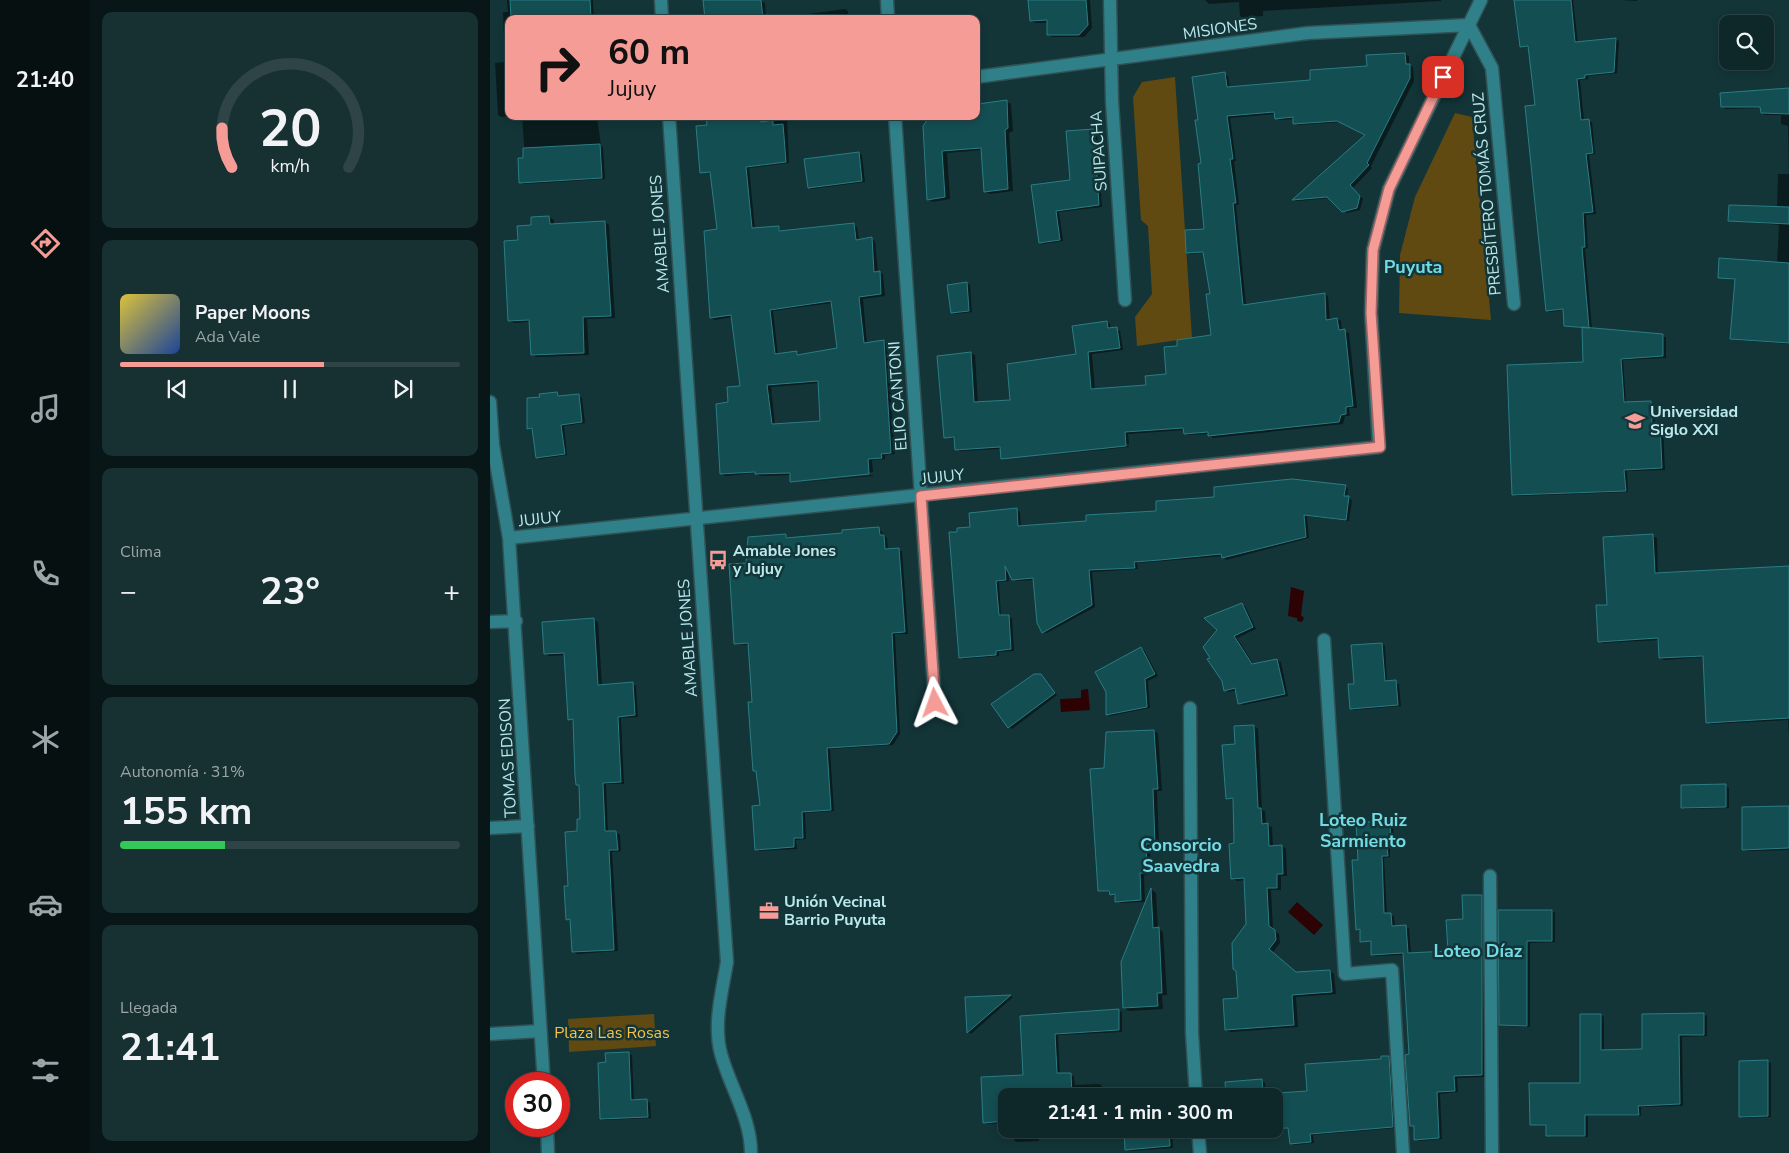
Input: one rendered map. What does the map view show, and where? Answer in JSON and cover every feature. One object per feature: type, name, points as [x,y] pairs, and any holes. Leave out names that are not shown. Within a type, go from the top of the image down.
[{"type":"street","points":[[660,0],[662,15]]},
{"type":"street","points":[[887,0],[888,15]]},
{"type":"street","name":"SUIPACHA","points":[[1110,0],[1112,101],[1125,300]]},
{"type":"street","points":[[1470,25],[1482,0]]},
{"type":"street","name":"MISIONES","points":[[980,76],[1308,33],[1470,25]]},
{"type":"street","name":"PRESBÍTERO TOMÁS CRUZ","points":[[1470,25],[1492,68],[1514,304]]},
{"type":"street","name":"JUJUY","points":[[509,538],[1380,447],[1371,313],[1373,250],[1389,189],[1470,25]]},
{"type":"street","name":"AMABLE JONES","points":[[668,120],[727,962],[718,1020],[718,1039],[724,1063],[743,1112],[751,1153]]},
{"type":"street","name":"ELIO CANTONI","points":[[895,120],[935,703]]},
{"type":"street","name":"TOMAS EDISON","points":[[490,402],[493,445],[509,538],[516,621],[543,1072]]},
{"type":"street","points":[[490,622],[516,621]]},
{"type":"street","points":[[1324,640],[1345,974],[1392,970],[1403,1153]]},
{"type":"street","points":[[1190,708],[1192,1032],[1196,1088]]},
{"type":"street","points":[[490,828],[528,826]]},
{"type":"street","points":[[1490,876],[1492,1153]]},
{"type":"street","points":[[490,1034],[540,1031]]},
{"type":"street","points":[[547,1137],[548,1153]]},
{"type":"street","points":[[1199,1138],[1200,1153]]},
{"type":"green space","points":[[1175,77],[1192,338],[1137,346],[1135,317],[1152,294],[1148,226],[1141,220],[1133,97],[1142,82]]},
{"type":"green space","points":[[1455,113],[1472,117],[1491,320],[1399,313],[1400,255],[1415,197]]},
{"type":"green space","name":"Plaza Las Rosas","points":[[654,1014],[656,1046],[569,1052],[568,1019]]},
{"type":"shaded area","points":[[1291,587],[1304,591],[1301,615],[1304,618],[1302,622],[1297,621],[1297,618],[1288,616]]},
{"type":"shaded area","points":[[1088,689],[1090,710],[1061,712],[1060,699],[1081,698],[1081,690]]},
{"type":"shaded area","points":[[1297,902],[1323,925],[1314,935],[1288,912]]},
{"type":"building","points":[[510,0],[590,0],[591,15],[511,15]]},
{"type":"building","points":[[703,0],[761,0],[763,15],[705,15]]},
{"type":"building","points":[[1028,0],[1086,0],[1088,25],[1079,35],[1047,35],[1047,20],[1030,21]]},
{"type":"building","points":[[1514,0],[1571,0],[1575,42],[1616,38],[1614,72],[1585,75],[1585,78],[1577,79],[1581,120],[1589,119],[1593,153],[1586,154],[1593,212],[1583,213],[1585,247],[1582,247],[1589,328],[1564,326],[1563,309],[1546,311],[1525,106],[1535,105],[1528,46],[1520,47]]},
{"type":"building","points":[[1405,53],[1406,64],[1410,64],[1410,78],[1367,163],[1369,165],[1350,185],[1360,196],[1357,208],[1342,212],[1327,197],[1292,200],[1365,135],[1337,121],[1293,124],[1293,117],[1275,119],[1274,112],[1227,116],[1233,159],[1230,159],[1236,203],[1233,203],[1243,305],[1325,293],[1326,320],[1337,318],[1339,330],[1345,329],[1353,406],[1346,407],[1346,414],[1341,415],[1339,422],[1208,436],[1208,432],[1184,434],[1183,428],[1125,432],[1126,446],[1001,459],[1000,447],[955,450],[954,437],[944,438],[937,356],[971,352],[974,402],[1010,400],[1007,364],[1076,354],[1072,326],[1107,321],[1108,328],[1117,327],[1120,348],[1088,352],[1091,389],[1146,385],[1145,376],[1166,374],[1164,347],[1177,346],[1177,340],[1211,335],[1206,294],[1210,294],[1203,252],[1186,253],[1185,230],[1204,229],[1198,164],[1201,163],[1195,120],[1198,120],[1192,77],[1225,72],[1227,87],[1310,80],[1310,70],[1367,66],[1366,55]]},
{"type":"building","points":[[1789,88],[1789,114],[1761,113],[1760,107],[1721,107],[1720,93]]},
{"type":"building","points":[[1007,100],[1008,128],[1005,130],[1008,189],[984,192],[981,148],[942,151],[945,197],[927,200],[923,126],[927,120],[980,120],[980,104]]},
{"type":"building","points":[[706,120],[761,120],[761,122],[773,120],[773,125],[783,124],[786,162],[746,167],[752,228],[779,226],[779,231],[854,223],[856,240],[872,237],[874,272],[880,271],[881,294],[859,297],[864,343],[884,340],[891,453],[881,454],[882,458],[868,459],[869,474],[790,482],[790,473],[720,474],[716,404],[728,402],[727,387],[740,386],[731,315],[710,318],[704,231],[717,229],[710,172],[700,173],[696,126],[707,125]],"holes":[[[831,301],[837,348],[797,355],[797,351],[775,354],[770,310]],[[818,381],[820,421],[772,424],[767,385]]]},
{"type":"building","points":[[1094,129],[1099,205],[1056,211],[1060,240],[1039,243],[1031,185],[1070,180],[1066,131]]},
{"type":"building","points":[[600,144],[602,178],[519,183],[518,158],[523,158],[523,148]]},
{"type":"building","points":[[859,152],[862,181],[808,188],[804,159]]},
{"type":"building","points":[[1729,205],[1789,207],[1789,224],[1728,221]]},
{"type":"building","points":[[549,216],[550,224],[605,221],[611,316],[583,317],[584,353],[531,355],[529,320],[508,321],[504,241],[518,240],[517,226],[531,225],[531,217]]},
{"type":"building","points":[[1719,258],[1789,263],[1789,343],[1730,339],[1735,279],[1718,278]]},
{"type":"building","points":[[967,282],[969,311],[951,313],[947,285]]},
{"type":"building","points":[[1582,327],[1663,334],[1663,356],[1621,359],[1624,402],[1651,401],[1652,423],[1660,423],[1662,468],[1624,470],[1626,491],[1512,495],[1507,365],[1583,362]]},
{"type":"building","points":[[557,392],[558,396],[579,394],[582,422],[561,425],[565,454],[536,458],[532,428],[527,429],[527,398],[540,397],[539,394]]},
{"type":"building","points":[[1292,479],[1346,485],[1344,496],[1349,496],[1346,520],[1304,515],[1306,537],[1222,558],[1221,554],[1134,562],[1135,568],[1089,570],[1092,605],[1042,633],[1037,623],[1033,578],[1012,580],[1005,566],[1006,580],[996,581],[999,615],[1009,615],[1011,649],[996,651],[996,655],[959,658],[949,532],[957,532],[957,528],[970,527],[969,513],[1017,508],[1018,526],[1086,521],[1086,515],[1156,511],[1156,501],[1214,497],[1214,487]]},
{"type":"building","points":[[879,527],[880,535],[884,535],[885,549],[899,548],[905,632],[892,633],[897,732],[889,744],[827,748],[831,810],[802,812],[803,838],[794,838],[794,847],[755,850],[752,806],[760,805],[756,771],[753,771],[748,702],[752,702],[748,643],[734,644],[729,564],[746,563],[748,537],[786,534],[786,538],[842,533],[842,530]]},
{"type":"building","points":[[1653,534],[1655,573],[1789,566],[1789,718],[1706,723],[1703,656],[1659,658],[1658,638],[1598,642],[1596,605],[1607,605],[1603,537]]},
{"type":"building","points":[[1242,603],[1253,627],[1234,636],[1252,664],[1277,659],[1285,694],[1238,704],[1235,688],[1224,691],[1222,681],[1207,659],[1210,658],[1203,647],[1217,630],[1204,618]]},
{"type":"building","points":[[594,618],[598,685],[633,682],[635,715],[618,717],[621,782],[603,783],[605,831],[616,831],[618,850],[609,850],[614,950],[572,952],[570,919],[566,920],[564,886],[568,886],[565,832],[577,831],[577,819],[580,819],[579,785],[576,785],[575,776],[573,719],[568,720],[564,653],[544,654],[542,622]]},
{"type":"building","points":[[1382,643],[1385,681],[1396,680],[1398,705],[1350,709],[1348,684],[1354,684],[1351,645]]},
{"type":"building","points":[[1141,647],[1155,674],[1145,679],[1147,707],[1106,715],[1106,692],[1095,672]]},
{"type":"building","points":[[1034,674],[1041,674],[1055,693],[1008,728],[991,704]]},
{"type":"building","points":[[1254,725],[1258,808],[1261,808],[1262,824],[1268,823],[1269,846],[1282,845],[1283,874],[1277,874],[1277,888],[1267,888],[1269,926],[1275,930],[1276,940],[1269,949],[1296,972],[1330,970],[1332,992],[1292,995],[1294,1025],[1225,1030],[1223,999],[1238,998],[1236,971],[1233,969],[1232,943],[1246,924],[1244,878],[1231,879],[1229,844],[1234,843],[1233,798],[1226,799],[1222,745],[1235,744],[1234,726]]},
{"type":"building","points":[[1154,730],[1158,789],[1153,789],[1155,844],[1146,844],[1147,873],[1140,873],[1141,900],[1115,902],[1115,894],[1110,895],[1109,891],[1098,891],[1090,769],[1104,768],[1106,732]]},
{"type":"building","points":[[1726,784],[1726,807],[1681,808],[1681,785]]},
{"type":"building","points":[[1789,806],[1789,848],[1742,850],[1742,807]]},
{"type":"building","points":[[1390,820],[1391,845],[1387,846],[1388,856],[1382,856],[1384,913],[1391,913],[1392,926],[1406,925],[1408,953],[1448,951],[1446,920],[1463,919],[1462,895],[1482,895],[1482,1075],[1454,1076],[1455,1091],[1437,1092],[1439,1138],[1414,1140],[1414,1126],[1410,1126],[1405,1055],[1409,1054],[1403,953],[1371,955],[1371,941],[1360,942],[1360,929],[1356,930],[1352,860],[1358,860],[1356,823]]},
{"type":"building","points":[[1151,888],[1153,928],[1159,927],[1162,993],[1157,993],[1158,1006],[1123,1008],[1121,962]]},
{"type":"building","points":[[1498,910],[1552,910],[1552,941],[1527,941],[1527,1026],[1499,1025]]},
{"type":"building","points":[[1011,995],[967,1033],[965,997]]},
{"type":"building","points":[[1119,1009],[1119,1030],[1055,1034],[1057,1073],[1071,1073],[1072,1088],[998,1088],[998,1122],[983,1123],[981,1077],[1023,1075],[1020,1016]]},
{"type":"building","points":[[1704,1013],[1704,1035],[1679,1035],[1680,1104],[1638,1106],[1639,1115],[1585,1115],[1585,1136],[1546,1136],[1546,1125],[1530,1125],[1529,1083],[1580,1083],[1580,1014],[1601,1014],[1601,1050],[1642,1049],[1642,1014]]},
{"type":"building","points":[[629,1052],[631,1100],[647,1099],[648,1117],[600,1119],[598,1063],[606,1062],[605,1053]]},
{"type":"building","points":[[1381,1056],[1389,1056],[1393,1127],[1310,1134],[1311,1142],[1290,1144],[1288,1128],[1283,1128],[1283,1093],[1307,1091],[1305,1064],[1381,1059]]},
{"type":"building","points":[[1768,1060],[1768,1116],[1739,1117],[1739,1061]]},
{"type":"building","points":[[1262,1079],[1263,1088],[1225,1088],[1225,1082]]},
{"type":"building","points":[[1124,1138],[1170,1138],[1170,1146],[1125,1150]]},
{"type":"place","name":"Universidad Siglo XXI","points":[[1635,421]]},
{"type":"place","name":"Amable Jones y Jujuy","points":[[718,560]]},
{"type":"place","name":"Unión Vecinal Barrio Puyuta","points":[[769,911]]},
{"type":"district","name":"Puyuta","points":[[1413,267]]},
{"type":"district","name":"Loteo Ruiz Sarmiento","points":[[1363,830]]},
{"type":"district","name":"Consorcio Saavedra","points":[[1181,855]]},
{"type":"district","name":"Loteo Díaz","points":[[1478,951]]},
{"type":"route","points":[[935,703],[921,496],[1380,447],[1371,313],[1373,250],[1389,189],[1443,77]]}]
